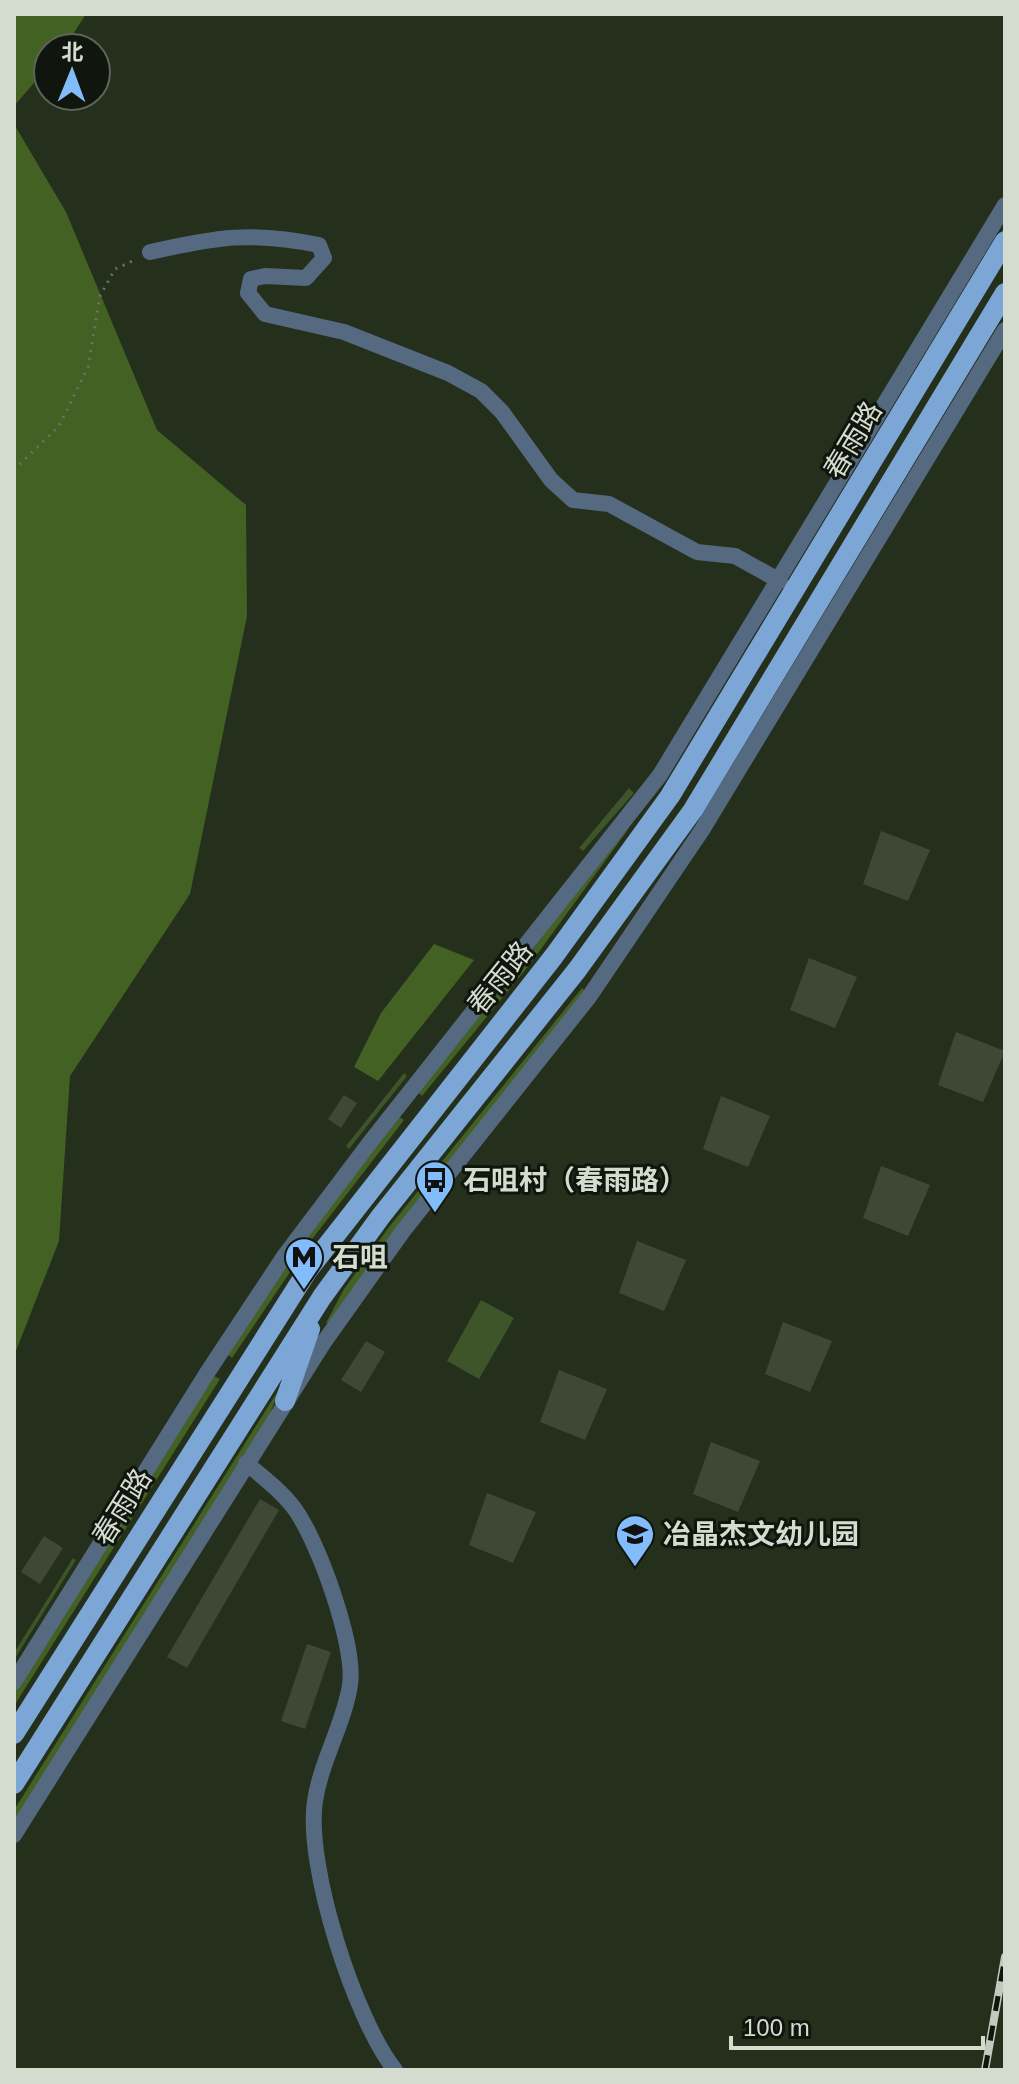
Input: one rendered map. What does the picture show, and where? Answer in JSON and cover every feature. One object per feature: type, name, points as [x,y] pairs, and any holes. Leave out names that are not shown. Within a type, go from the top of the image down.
[{"type":"main road","name":"春雨路","points":[[14,1734],[200,1435],[308,1270],[421,1121],[554,956],[670,796],[1005,241]]},
{"type":"main road","name":"春雨路","points":[[14,1784],[322,1297],[398,1193],[585,960],[693,810],[1005,293]]},
{"type":"main road","points":[[285,1401],[322,1297]]},
{"type":"street","points":[[14,1682],[285,1255],[371,1141],[660,775],[1005,205]]},
{"type":"street","points":[[150,252],[221,236],[278,237],[319,245],[324,258],[306,278],[265,276],[251,279],[248,293],[265,314],[344,332],[448,373],[481,391],[502,412],[551,480],[573,500],[609,504],[697,552],[735,556],[780,581]]},
{"type":"street","points":[[14,1835],[285,1401],[403,1231],[608,971],[750,756],[1005,330]]},
{"type":"street","points":[[246,1463],[293,1507],[309,1529],[348,1642],[350,1686],[317,1791],[315,1824],[322,1876],[349,1981],[384,2056],[395,2070]]},
{"type":"path","points":[[14,470],[59,426],[88,367],[100,296],[115,269],[150,252]]},
{"type":"green space","points":[[14,14],[86,14],[74,32],[32,32],[32,85],[14,106]]},
{"type":"green space","points":[[14,124],[66,212],[157,430],[246,505],[247,616],[190,894],[70,1076],[59,1241],[14,1356]]},
{"type":"green space","points":[[629,788],[634,793],[583,851],[579,848]]},
{"type":"green space","points":[[630,827],[530,964],[422,1096],[417,1091],[525,960],[607,851]]},
{"type":"green space","points":[[434,944],[474,960],[378,1081],[354,1067],[381,1013]]},
{"type":"green space","points":[[582,988],[585,991],[330,1324],[326,1323],[344,1289],[389,1227]]},
{"type":"green space","points":[[404,1073],[407,1076],[349,1149],[346,1146]]},
{"type":"green space","points":[[398,1116],[404,1120],[313,1238],[232,1358],[227,1354],[308,1235]]},
{"type":"green space","points":[[481,1300],[514,1318],[479,1379],[447,1361]]},
{"type":"green space","points":[[212,1375],[220,1379],[14,1706],[14,1690]]},
{"type":"green space","points":[[281,1386],[269,1416],[14,1826],[14,1810]]},
{"type":"green space","points":[[73,1558],[76,1560],[14,1660],[14,1653]]},
{"type":"building","points":[[881,831],[930,850],[908,901],[863,884]]},
{"type":"building","points":[[809,958],[857,977],[835,1028],[790,1010]]},
{"type":"building","points":[[956,1032],[1005,1051],[983,1102],[938,1085]]},
{"type":"building","points":[[344,1095],[357,1103],[341,1128],[328,1119]]},
{"type":"building","points":[[721,1096],[770,1116],[748,1167],[703,1149]]},
{"type":"building","points":[[881,1166],[930,1185],[908,1236],[863,1218]]},
{"type":"building","points":[[637,1241],[686,1260],[664,1311],[619,1293]]},
{"type":"building","points":[[783,1322],[832,1341],[810,1392],[765,1374]]},
{"type":"building","points":[[366,1341],[385,1352],[361,1392],[341,1380]]},
{"type":"building","points":[[559,1370],[607,1389],[585,1440],[540,1422]]},
{"type":"building","points":[[711,1442],[760,1461],[738,1512],[693,1494]]},
{"type":"building","points":[[487,1493],[536,1512],[513,1563],[469,1545]]},
{"type":"building","points":[[260,1499],[279,1510],[187,1668],[167,1657]]},
{"type":"building","points":[[44,1536],[63,1548],[40,1584],[21,1572]]},
{"type":"building","points":[[307,1644],[331,1652],[305,1729],[281,1721]]},
{"type":"railway","points":[[985,2070],[1005,1957]]},
{"type":"place","name":"石咀村（春雨路）","points":[[435,1214]]},
{"type":"place","name":"石咀","points":[[304,1291]]},
{"type":"place","name":"冶晶杰文幼儿园","points":[[635,1568]]}]
